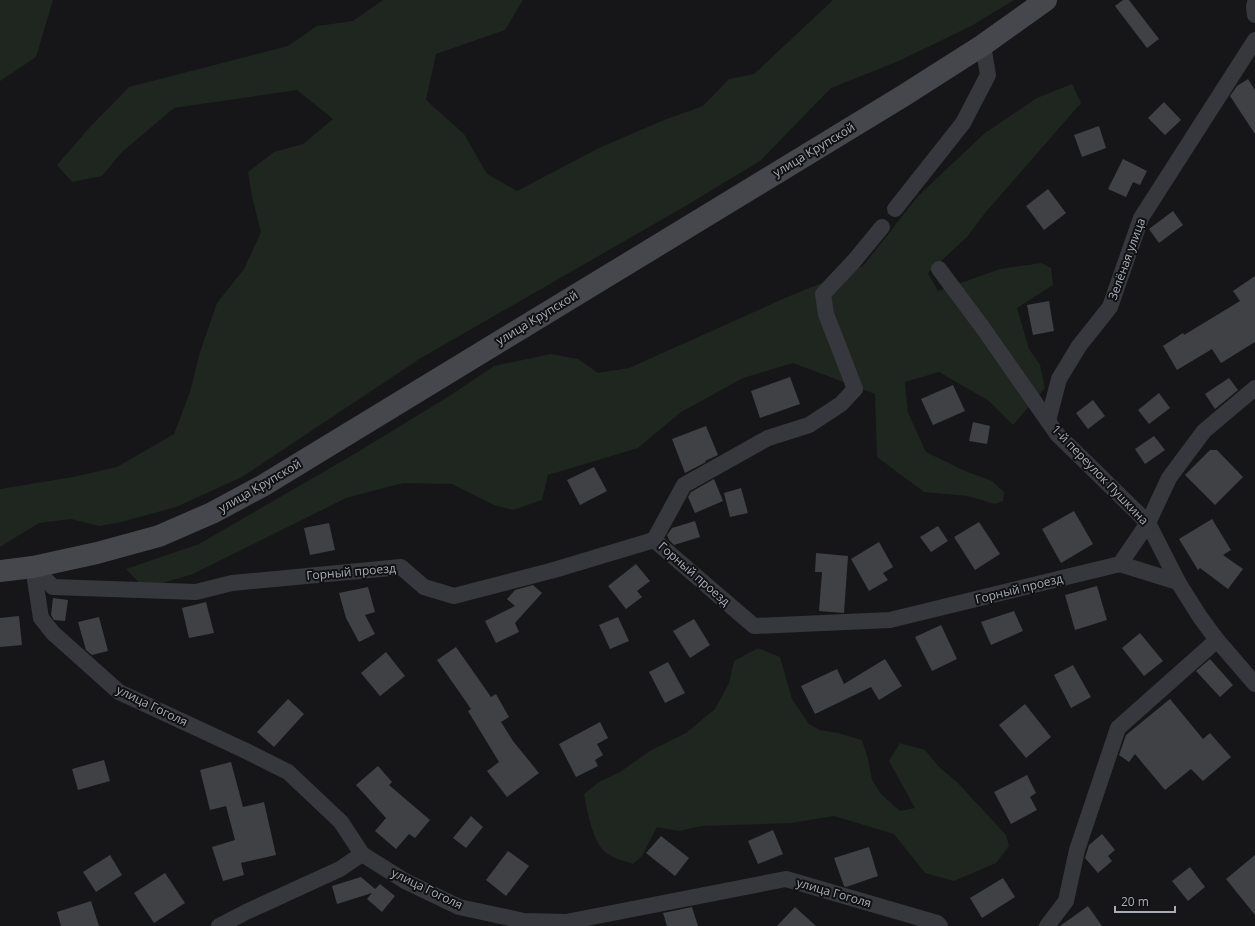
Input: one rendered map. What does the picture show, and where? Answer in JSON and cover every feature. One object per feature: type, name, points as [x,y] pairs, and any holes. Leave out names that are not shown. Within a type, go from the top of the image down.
[{"type":"street","name":"улица Крупской","points":[[0,571],[33,567],[97,553],[159,536],[212,513],[264,485],[903,96],[983,45],[1046,0]]},
{"type":"street","points":[[1255,3],[1255,15]]},
{"type":"street","name":"Зелёная улица","points":[[1048,421],[1059,379],[1079,346],[1110,307],[1141,218],[1255,40]]},
{"type":"street","points":[[895,209],[964,123],[988,75],[983,45]]},
{"type":"street","points":[[654,540],[684,485],[768,438],[809,425],[841,404],[855,389],[826,314],[824,294],[882,227]]},
{"type":"street","name":"1-й переулок Пушкина","points":[[939,269],[983,328],[1057,434],[1148,523],[1178,582],[1200,617],[1217,640],[1255,684]]},
{"type":"street","points":[[1178,582],[1120,564],[1148,523],[1169,478],[1204,431],[1255,388]]},
{"type":"street","name":"Горный проезд","points":[[33,567],[53,587],[196,592],[232,583],[401,567],[424,587],[454,596],[554,570],[654,540],[754,626],[890,620],[1120,564]]},
{"type":"street","name":"улица Гоголя","points":[[33,567],[41,618],[53,633],[119,692],[288,772],[341,822],[362,854],[405,880],[459,907],[524,921],[566,922],[786,879],[937,923],[940,926]]},
{"type":"street","points":[[1046,926],[1066,901],[1077,850],[1118,728],[1217,640]]},
{"type":"street","points":[[219,926],[340,869],[362,854]]},
{"type":"shaded area","points":[[0,0],[53,0],[36,57],[0,81]]},
{"type":"shaded area","points":[[383,0],[523,0],[505,30],[436,54],[426,100],[464,134],[487,174],[517,191],[599,148],[664,120],[703,106],[729,79],[754,74],[833,0],[1014,0],[973,25],[901,60],[831,88],[760,161],[682,208],[421,358],[242,477],[176,507],[121,522],[99,526],[71,519],[39,523],[0,547],[0,489],[73,477],[117,467],[174,434],[190,392],[200,352],[217,303],[244,269],[261,232],[252,197],[248,172],[274,152],[303,144],[333,119],[297,90],[174,108],[122,152],[102,176],[72,182],[57,165],[90,127],[129,87],[288,46],[317,26],[353,21]]},
{"type":"shaded area","points":[[1072,84],[1081,103],[985,213],[967,237],[928,273],[938,291],[1000,269],[1041,263],[1051,268],[1053,285],[1017,308],[1029,349],[1040,365],[1045,388],[1013,425],[989,401],[939,372],[905,382],[908,413],[926,452],[965,471],[992,481],[1004,492],[1003,501],[995,504],[968,496],[924,492],[877,457],[875,394],[793,363],[743,378],[681,412],[638,448],[548,475],[542,500],[513,510],[494,505],[452,484],[403,483],[346,498],[193,574],[163,583],[140,584],[126,569],[199,544],[356,453],[451,395],[494,366],[551,354],[578,359],[598,373],[629,368],[785,298],[863,266],[918,196],[985,133],[1037,98]]},
{"type":"shaded area","points":[[758,648],[780,657],[792,699],[809,724],[820,730],[838,733],[862,740],[868,759],[872,780],[881,794],[900,811],[915,808],[889,761],[900,743],[925,750],[939,767],[957,782],[1006,835],[1009,846],[996,863],[954,881],[925,873],[894,834],[834,816],[791,823],[702,826],[679,831],[657,827],[642,856],[633,864],[615,858],[605,852],[600,847],[593,833],[584,794],[599,782],[620,772],[650,751],[686,733],[715,709],[729,683],[734,661]]},
{"type":"building","points":[[1123,0],[1129,0],[1159,39],[1147,48],[1115,6]]},
{"type":"building","points":[[1248,79],[1255,90],[1255,134],[1230,96],[1237,86]]},
{"type":"building","points":[[1164,102],[1181,120],[1165,135],[1148,118]]},
{"type":"building","points":[[1099,126],[1106,148],[1082,157],[1074,135]]},
{"type":"building","points":[[1123,159],[1147,171],[1140,185],[1133,182],[1126,197],[1108,189]]},
{"type":"building","points":[[1048,189],[1066,213],[1044,230],[1026,206]]},
{"type":"building","points":[[1173,211],[1183,225],[1159,243],[1149,229]]},
{"type":"building","points":[[1255,276],[1255,342],[1221,363],[1212,349],[1177,370],[1163,346],[1240,301],[1233,291]]},
{"type":"building","points":[[1049,301],[1054,331],[1033,335],[1027,305]]},
{"type":"building","points":[[790,377],[800,404],[760,418],[751,391]]},
{"type":"building","points":[[1229,378],[1238,390],[1215,409],[1205,394]]},
{"type":"building","points":[[953,385],[965,411],[933,425],[921,399]]},
{"type":"building","points":[[1159,393],[1170,408],[1149,424],[1138,410]]},
{"type":"building","points":[[1093,400],[1105,416],[1088,429],[1076,413]]},
{"type":"building","points":[[973,422],[990,426],[987,444],[969,441]]},
{"type":"building","points":[[706,426],[718,455],[685,473],[672,439]]},
{"type":"building","points":[[1154,436],[1165,450],[1145,464],[1135,449]]},
{"type":"building","points":[[1210,450],[1217,450],[1243,477],[1215,505],[1185,475]]},
{"type":"building","points":[[594,467],[607,491],[580,505],[567,480]]},
{"type":"building","points":[[714,479],[723,501],[695,513],[688,497],[691,492]]},
{"type":"building","points":[[741,488],[748,513],[730,517],[724,493]]},
{"type":"building","points":[[1074,511],[1093,544],[1061,563],[1042,529]]},
{"type":"building","points":[[1212,519],[1231,550],[1223,555],[1243,569],[1228,589],[1200,568],[1198,570],[1179,539]]},
{"type":"building","points":[[695,521],[700,537],[674,545],[669,540],[667,535],[672,528]]},
{"type":"building","points":[[979,522],[1000,554],[975,570],[954,537]]},
{"type":"building","points":[[329,523],[335,550],[310,555],[304,528]]},
{"type":"building","points":[[938,526],[948,541],[931,552],[920,537]]},
{"type":"building","points":[[879,542],[893,567],[883,573],[888,580],[869,591],[851,559]]},
{"type":"building","points":[[816,553],[848,556],[844,613],[819,611],[822,572],[815,572]]},
{"type":"building","points":[[636,564],[650,581],[637,591],[642,597],[626,609],[608,586]]},
{"type":"building","points":[[533,585],[542,593],[515,623],[519,632],[496,643],[485,621],[515,606],[507,599],[515,590]]},
{"type":"building","points":[[1097,586],[1107,620],[1075,630],[1065,595]]},
{"type":"building","points":[[368,587],[375,612],[365,615],[375,634],[359,642],[346,618],[339,593]]},
{"type":"building","points":[[53,598],[68,600],[65,621],[54,620],[51,615]]},
{"type":"building","points":[[206,602],[214,633],[189,638],[182,608]]},
{"type":"building","points":[[1014,611],[1023,631],[991,645],[981,622]]},
{"type":"building","points":[[19,616],[22,645],[0,647],[0,618]]},
{"type":"building","points":[[99,617],[108,651],[92,655],[86,650],[78,622]]},
{"type":"building","points":[[618,617],[629,641],[610,649],[599,625]]},
{"type":"building","points":[[694,619],[710,645],[690,658],[673,631]]},
{"type":"building","points":[[941,625],[957,659],[932,671],[915,637]]},
{"type":"building","points":[[1140,633],[1163,661],[1144,676],[1122,648]]},
{"type":"building","points":[[456,647],[491,697],[496,694],[509,717],[501,722],[513,741],[539,773],[507,797],[487,771],[499,762],[468,711],[471,709],[437,660]]},
{"type":"building","points":[[386,652],[405,676],[380,696],[361,673]]},
{"type":"building","points":[[885,659],[902,686],[879,700],[871,687],[815,714],[801,686],[837,669],[844,684]]},
{"type":"building","points":[[1210,659],[1233,685],[1220,697],[1196,671]]},
{"type":"building","points":[[668,662],[685,693],[665,703],[649,672]]},
{"type":"building","points":[[1073,665],[1091,697],[1071,708],[1054,675]]},
{"type":"building","points":[[288,699],[304,714],[274,747],[257,732]]},
{"type":"building","points":[[1170,699],[1203,739],[1210,733],[1231,757],[1203,781],[1191,769],[1165,790],[1135,754],[1129,762],[1119,755],[1126,735]]},
{"type":"building","points":[[1025,704],[1051,737],[1026,758],[999,725]]},
{"type":"building","points":[[600,722],[608,738],[597,744],[603,755],[595,760],[598,766],[576,777],[559,744]]},
{"type":"building","points":[[104,760],[110,781],[78,790],[72,769]]},
{"type":"building","points":[[231,762],[243,807],[264,802],[276,855],[241,863],[244,875],[223,881],[212,847],[235,840],[226,806],[210,810],[200,770]]},
{"type":"building","points":[[378,766],[392,782],[389,785],[430,820],[415,838],[409,834],[396,849],[375,831],[386,818],[356,785]]},
{"type":"building","points":[[1027,775],[1036,793],[1030,797],[1037,810],[1011,824],[994,792]]},
{"type":"building","points":[[471,816],[483,827],[466,848],[453,838]]},
{"type":"building","points":[[773,830],[783,854],[758,864],[748,841]]},
{"type":"building","points":[[1102,834],[1115,850],[1108,856],[1112,861],[1098,873],[1085,858],[1089,845]]},
{"type":"building","points":[[661,836],[689,858],[675,876],[646,853]]},
{"type":"building","points":[[869,847],[878,876],[846,887],[844,886],[834,858]]},
{"type":"building","points":[[508,851],[529,866],[506,896],[486,880]]},
{"type":"building","points":[[110,855],[122,875],[96,892],[83,872]]},
{"type":"building","points":[[1255,855],[1255,915],[1226,879]]},
{"type":"building","points":[[1190,867],[1205,887],[1188,901],[1172,881]]},
{"type":"building","points":[[165,873],[185,903],[154,923],[134,893]]},
{"type":"building","points":[[361,877],[375,889],[380,884],[395,896],[382,912],[367,899],[372,893],[337,904],[332,886]]},
{"type":"building","points":[[1003,878],[1015,897],[982,918],[970,898]]},
{"type":"building","points":[[91,901],[99,926],[61,926],[57,912]]},
{"type":"building","points":[[1088,906],[1102,926],[1060,926]]},
{"type":"building","points":[[692,907],[698,926],[667,926],[663,913]]},
{"type":"building","points":[[795,907],[816,926],[777,926]]}]
